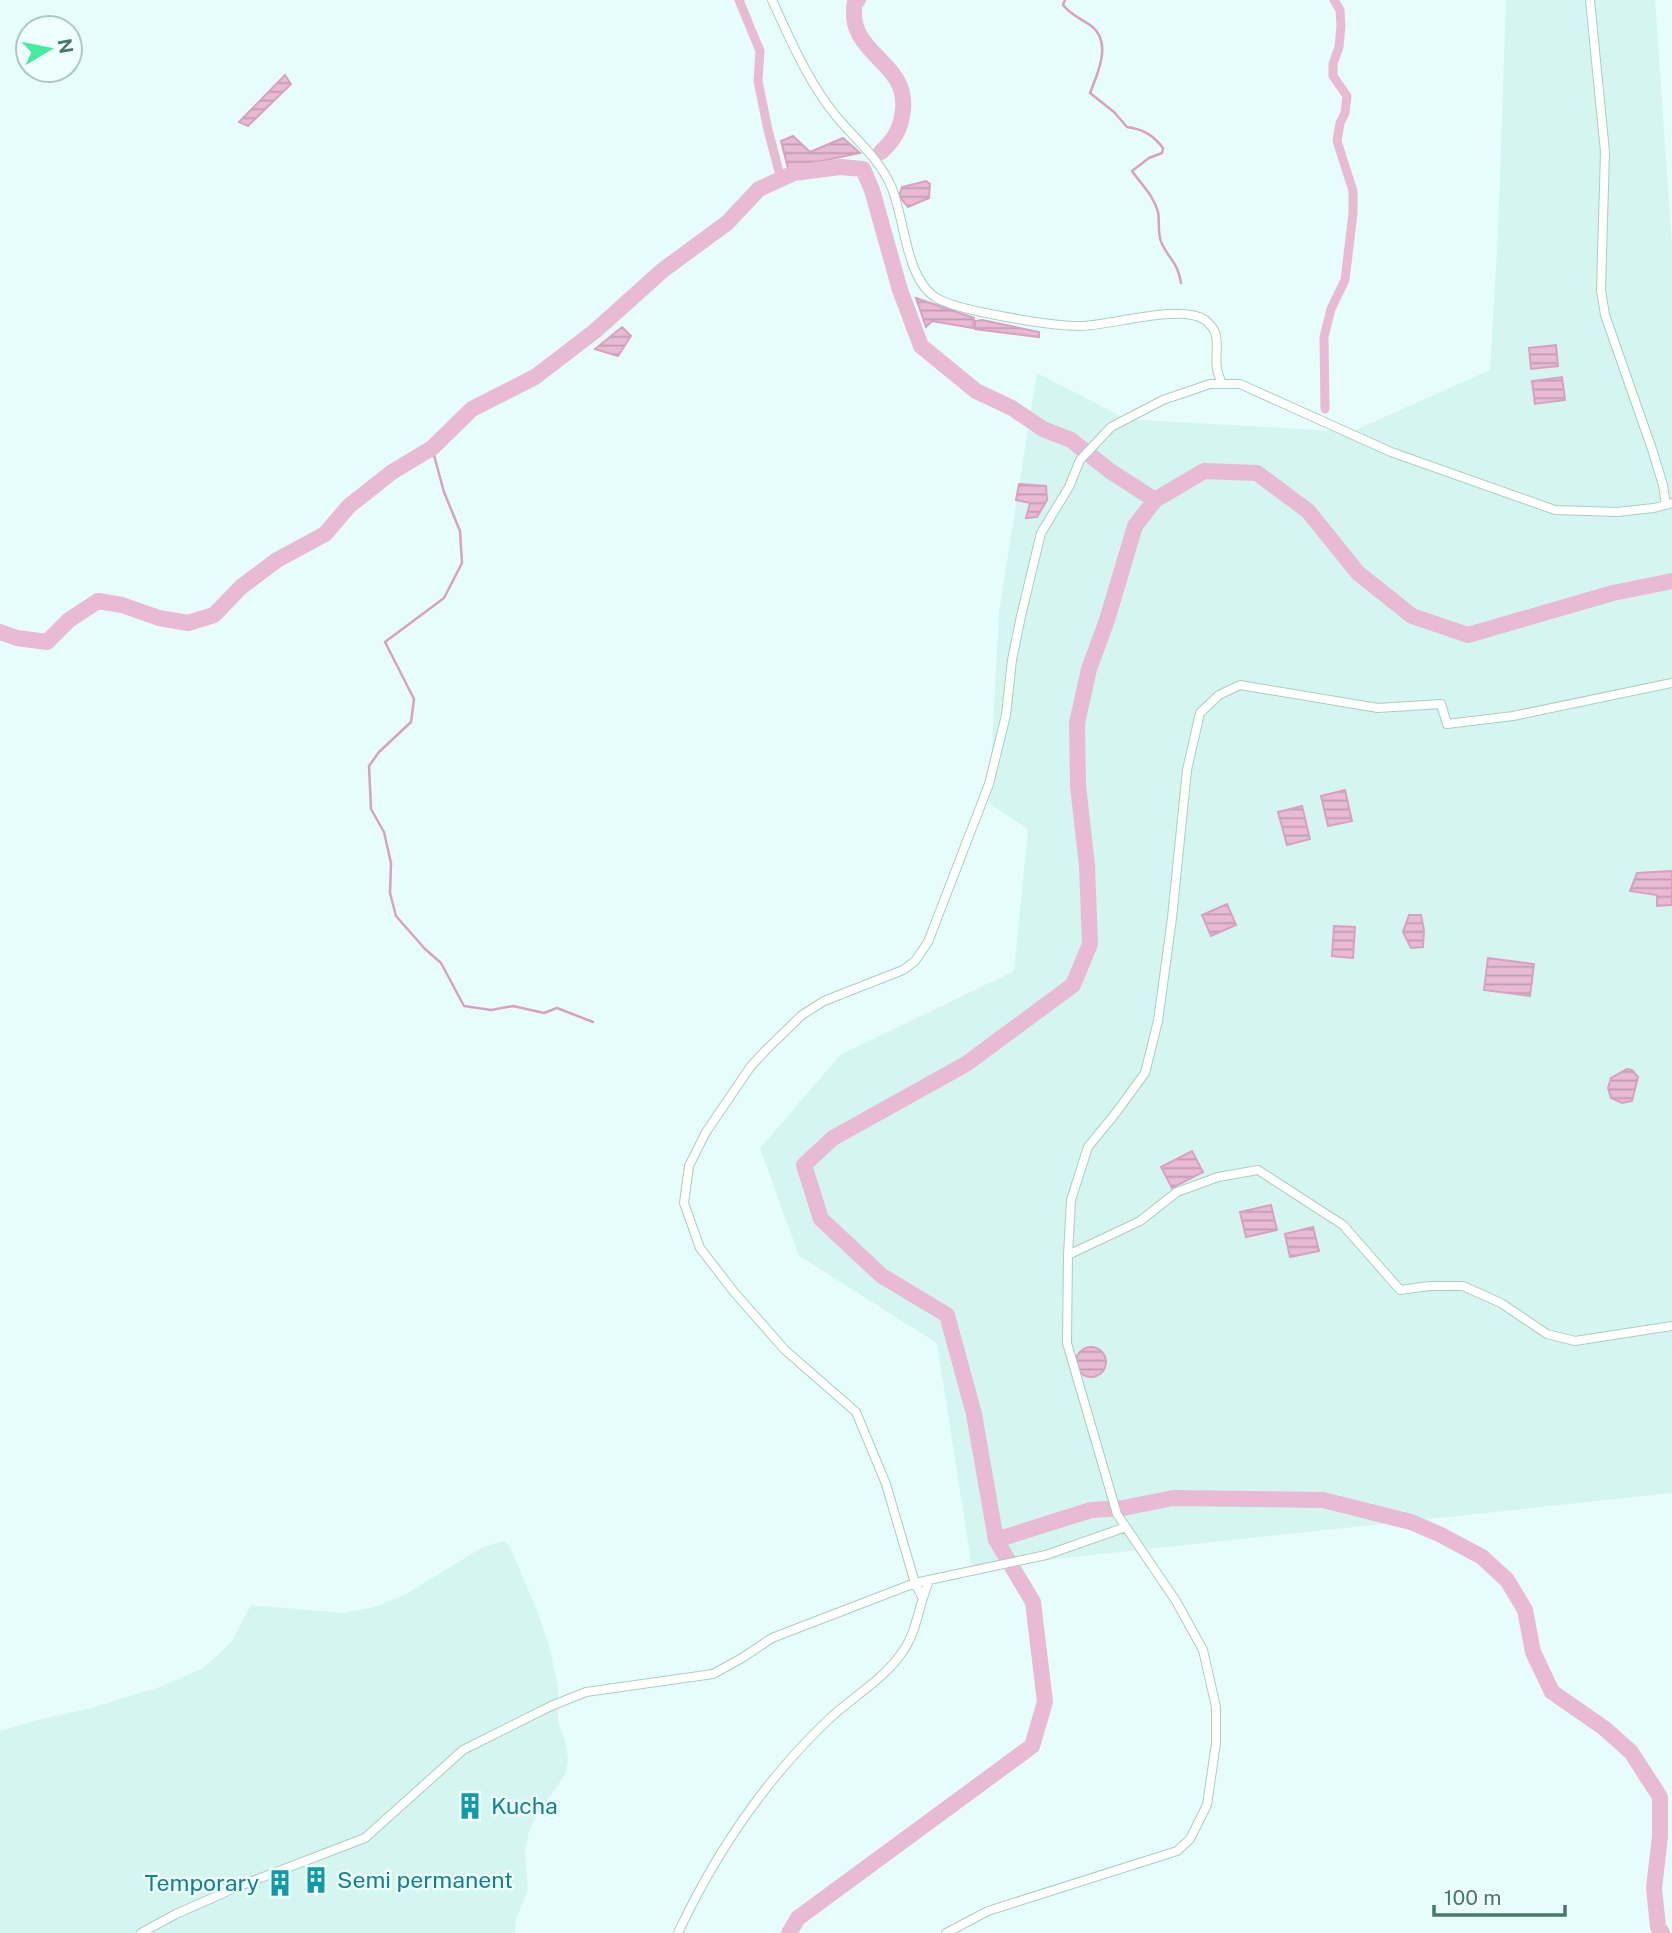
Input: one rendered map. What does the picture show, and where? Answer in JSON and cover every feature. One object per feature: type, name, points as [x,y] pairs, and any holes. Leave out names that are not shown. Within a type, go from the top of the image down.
[{"type":"street","points":[[772,0],[810,78],[835,115],[882,167],[892,188],[914,267],[923,286],[936,299],[1039,323],[1080,326],[1172,313],[1194,316],[1205,320],[1215,332],[1217,369],[1222,384]]},
{"type":"street","points":[[922,1597],[915,1583],[886,1484],[856,1412],[785,1350],[700,1248],[684,1203],[689,1166],[706,1132],[751,1066],[802,1015],[824,1002],[902,970],[915,961],[928,942],[989,784],[1006,715],[1012,660],[1033,558],[1041,533],[1069,486],[1080,460],[1111,427],[1163,400],[1210,384],[1240,384],[1391,452],[1555,510],[1617,512],[1669,504],[1605,315],[1601,290],[1605,152],[1590,0]]},
{"type":"street","points":[[946,1933],[988,1911],[1177,1852],[1190,1839],[1207,1805],[1216,1743],[1216,1707],[1203,1650],[1176,1601],[1117,1514],[1067,1343],[1071,1200],[1088,1147],[1145,1073],[1158,1021],[1187,770],[1200,713],[1219,695],[1240,685],[1378,708],[1441,704],[1447,724],[1513,716],[1672,683]]},
{"type":"street","points":[[1068,1255],[1140,1221],[1177,1192],[1218,1177],[1258,1170],[1343,1225],[1400,1290],[1429,1286],[1463,1286],[1502,1303],[1547,1334],[1575,1341],[1672,1326]]},
{"type":"street","points":[[141,1933],[176,1914],[281,1868],[365,1838],[463,1750],[551,1706],[586,1692],[712,1674],[742,1658],[772,1637],[915,1583],[1046,1555],[1126,1527]]},
{"type":"street","points":[[678,1933],[698,1890],[759,1796],[829,1719],[891,1666],[905,1650],[929,1581]]},
{"type":"shaded area","points":[[1506,0],[1655,0],[1672,245],[1672,1493],[972,1568],[937,1343],[799,1256],[760,1148],[840,1055],[1014,971],[1028,829],[989,804],[999,612],[1037,373],[1126,419],[1351,432],[1490,370]]},
{"type":"shaded area","points":[[285,75],[291,84],[248,126],[239,122]]},
{"type":"shaded area","points":[[793,136],[810,152],[843,138],[860,153],[788,168],[781,141]]},
{"type":"shaded area","points":[[926,181],[930,184],[929,198],[908,207],[899,196],[902,187]]},
{"type":"shaded area","points":[[916,298],[974,318],[973,328],[932,321],[926,327]]},
{"type":"shaded area","points":[[982,320],[1039,332],[1039,337],[975,329],[975,321]]},
{"type":"shaded area","points":[[622,327],[631,336],[618,356],[595,349]]},
{"type":"shaded area","points":[[1556,345],[1558,366],[1531,369],[1529,348]]},
{"type":"shaded area","points":[[1562,377],[1565,400],[1535,404],[1532,381]]},
{"type":"shaded area","points":[[1019,484],[1046,486],[1047,500],[1037,517],[1026,518],[1030,503],[1016,500]]},
{"type":"shaded area","points":[[1345,790],[1352,821],[1328,826],[1321,796]]},
{"type":"shaded area","points":[[1302,806],[1310,839],[1287,845],[1278,812]]},
{"type":"shaded area","points":[[1672,871],[1672,905],[1657,906],[1657,895],[1630,891],[1637,873]]},
{"type":"shaded area","points":[[1227,904],[1236,925],[1211,936],[1202,915]]},
{"type":"shaded area","points":[[1409,915],[1421,915],[1423,947],[1411,948],[1403,932]]},
{"type":"shaded area","points":[[1334,926],[1355,927],[1353,958],[1332,956]]},
{"type":"shaded area","points":[[1488,958],[1534,964],[1530,996],[1484,990]]},
{"type":"shaded area","points":[[1627,1069],[1632,1070],[1638,1077],[1632,1101],[1622,1103],[1611,1098],[1608,1088],[1611,1078]]},
{"type":"shaded area","points":[[1192,1151],[1203,1172],[1172,1188],[1161,1167]]},
{"type":"shaded area","points":[[1271,1205],[1277,1230],[1246,1237],[1240,1212]]},
{"type":"shaded area","points":[[1313,1227],[1319,1251],[1290,1257],[1285,1234]]},
{"type":"shaded area","points":[[1091,1347],[1102,1351],[1106,1362],[1102,1373],[1091,1377],[1080,1373],[1076,1362],[1080,1351]]},
{"type":"shaded area","points":[[503,1541],[509,1545],[550,1649],[558,1689],[558,1722],[568,1758],[566,1773],[529,1831],[525,1851],[528,1890],[516,1919],[515,1933],[0,1933],[0,1731],[163,1686],[203,1668],[231,1643],[251,1605],[343,1613],[375,1607],[406,1594],[483,1547]]},
{"type":"waterway","points":[[739,0],[760,51],[758,81],[781,179]]},
{"type":"waterway","points":[[858,0],[855,2],[854,20],[859,34],[896,79],[902,93],[903,110],[899,128],[881,152]]},
{"type":"waterway","points":[[1065,0],[1063,5],[1090,25],[1101,40],[1102,58],[1090,93],[1114,112],[1127,127],[1147,133],[1163,148],[1162,153],[1149,158],[1132,171],[1156,206],[1160,240],[1176,266],[1181,283]]},
{"type":"waterway","points":[[1325,409],[1324,337],[1331,309],[1345,280],[1353,213],[1353,191],[1337,141],[1347,96],[1333,76],[1341,26],[1340,10],[1334,0]]},
{"type":"waterway","points":[[0,632],[17,638],[47,642],[69,620],[98,601],[188,623],[214,615],[241,587],[277,560],[325,534],[349,506],[392,472],[432,448],[472,409],[535,377],[595,331],[663,270],[727,223],[759,189],[794,173],[840,167],[863,169],[872,190],[900,290],[921,346],[976,391],[1012,408],[1043,429],[1071,440],[1110,471],[1155,500]]},
{"type":"waterway","points":[[432,448],[444,492],[460,531],[462,563],[444,598],[385,642],[414,699],[411,722],[379,752],[369,766],[371,809],[384,832],[391,863],[390,893],[396,916],[441,963],[464,1006],[491,1010],[513,1006],[544,1013],[557,1008],[593,1022]]},
{"type":"waterway","points":[[789,1933],[798,1918],[1032,1746],[1045,1702],[1033,1602],[996,1540],[974,1414],[947,1315],[882,1276],[821,1219],[804,1165],[833,1138],[966,1064],[1073,985],[1090,944],[1087,866],[1078,786],[1077,723],[1089,669],[1107,620],[1135,526],[1155,500],[1204,471],[1257,473],[1308,511],[1358,573],[1412,616],[1468,635],[1613,593],[1672,581]]},
{"type":"waterway","points":[[996,1540],[1091,1510],[1123,1508],[1173,1498],[1323,1500],[1411,1522],[1482,1557],[1507,1580],[1525,1610],[1533,1652],[1552,1692],[1604,1728],[1631,1752],[1660,1797],[1660,1837],[1654,1888],[1658,1927],[1662,1933]]},
{"type":"place","name":"Kucha","points":[[470,1806]]},
{"type":"place","name":"Semi permanent","points":[[316,1880]]},
{"type":"place","name":"Temporary","points":[[280,1883]]}]
